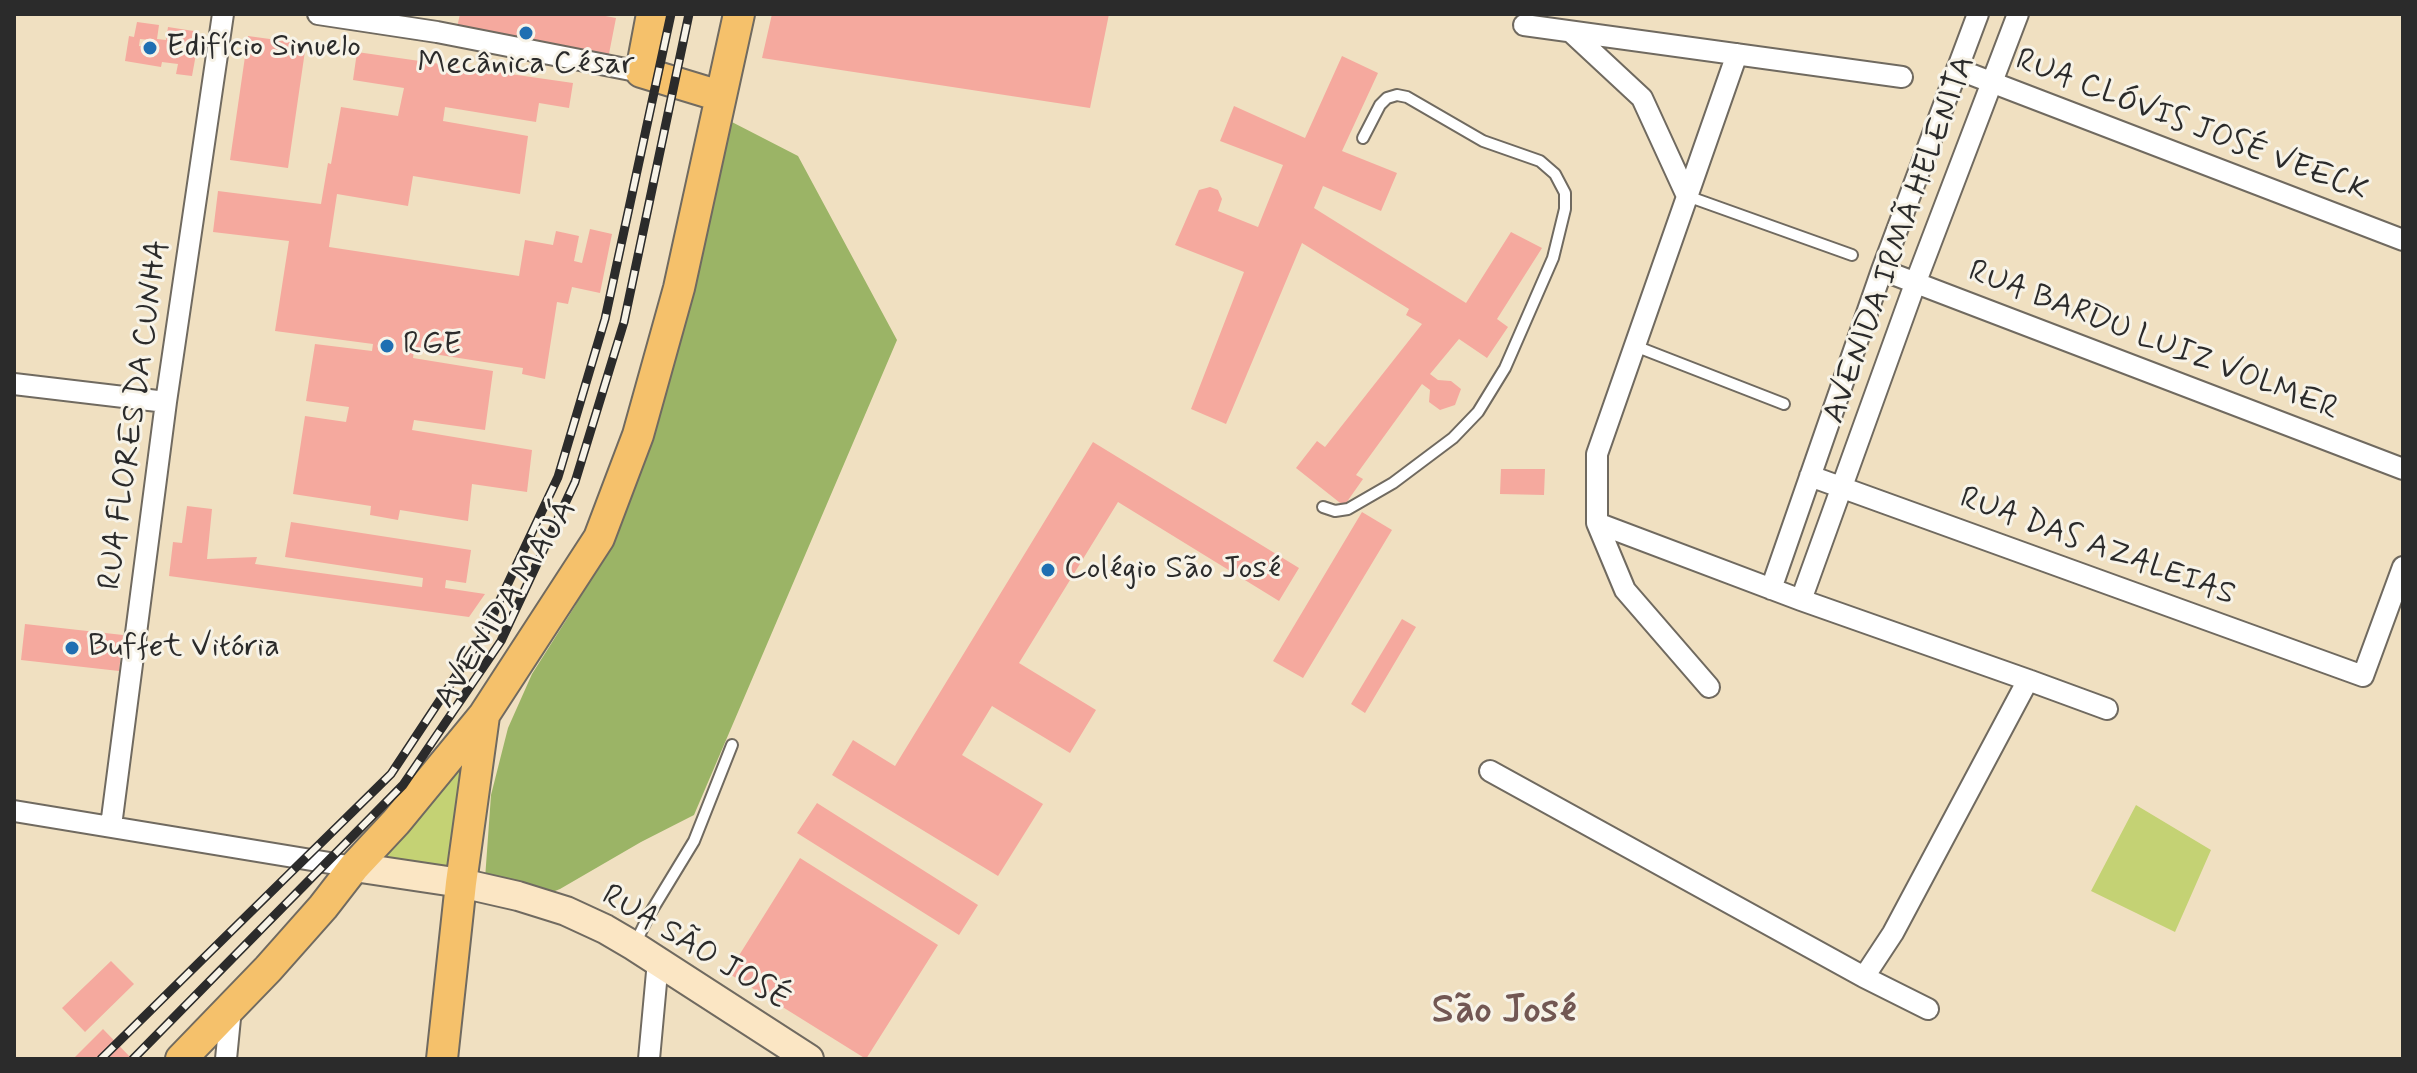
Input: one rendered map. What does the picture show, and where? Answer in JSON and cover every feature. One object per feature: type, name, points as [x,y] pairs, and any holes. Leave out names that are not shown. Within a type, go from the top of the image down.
[{"type":"main road","points":[[652,14],[641,72],[720,96]]},
{"type":"main road","name":"AVENIDA MAUÁ","points":[[181,1059],[323,907],[484,715],[599,538],[638,435],[679,288],[739,14]]},
{"type":"main road","points":[[442,1059],[461,883],[484,715]]},
{"type":"street","name":"RUA FLORES DA CUNHA","points":[[111,826],[166,402],[223,14]]},
{"type":"street","points":[[318,14],[439,23],[641,72]]},
{"type":"street","name":"AVENIDA IRMÃ HELENITA","points":[[1771,589],[1882,270],[1978,14]]},
{"type":"street","name":"AVENIDA IRMÃ HELENITA","points":[[1801,600],[1915,284],[2018,14]]},
{"type":"street","points":[[1524,25],[1902,77]]},
{"type":"street","points":[[1571,32],[1642,98],[1687,196]]},
{"type":"street","points":[[1709,687],[1625,590],[1597,523],[1597,454],[1737,54]]},
{"type":"street","name":"RUA CLÓVIS JOSÉ VEECK","points":[[1957,69],[2403,240]]},
{"type":"street","name":"RUA BARDU LUIZ VOLMER","points":[[1882,270],[2403,469]]},
{"type":"street","points":[[14,384],[166,402]]},
{"type":"street","name":"RUA DAS AZALEIAS","points":[[1810,476],[2363,676],[2403,567]]},
{"type":"street","points":[[1796,517],[1827,529]]},
{"type":"street","points":[[1597,523],[1801,600],[2107,709]]},
{"type":"street","points":[[1864,977],[1893,933],[2028,680]]},
{"type":"street","points":[[1490,771],[1864,977],[1928,1009]]},
{"type":"street","points":[[14,811],[354,867]]},
{"type":"street","name":"RUA SÃO JOSÉ","points":[[354,867],[461,883],[566,911],[646,953],[809,1059]]},
{"type":"street","points":[[646,953],[649,1059]]},
{"type":"street","points":[[226,1059],[231,1008]]},
{"type":"lane","points":[[1323,507],[1335,511],[1348,509],[1369,498],[1423,462],[1453,438],[1478,412],[1505,368],[1553,258],[1565,209],[1565,193],[1560,183],[1540,161],[1483,141],[1407,97],[1397,95],[1387,98],[1380,105],[1363,138]]},
{"type":"lane","points":[[1687,196],[1852,255]]},
{"type":"lane","points":[[1635,346],[1784,404]]},
{"type":"lane","points":[[646,953],[649,915],[694,841],[732,745]]},
{"type":"green space","points":[[728,120],[798,156],[897,340],[694,815],[560,889],[535,899],[485,879],[491,795],[508,728],[532,674],[575,606],[604,546]]},
{"type":"green space","points":[[463,762],[450,869],[377,859]]},
{"type":"green space","points":[[2136,805],[2211,850],[2175,932],[2091,891]]},
{"type":"building","points":[[460,14],[595,14],[616,18],[608,59],[456,32]]},
{"type":"building","points":[[772,14],[1109,14],[1090,108],[762,58]]},
{"type":"building","name":"Edifício Sinuelo","points":[[137,22],[159,25],[157,39],[166,40],[168,27],[200,32],[192,76],[176,74],[178,64],[162,62],[161,67],[125,61],[129,36],[134,37]],"holes":[[[140,39],[150,40],[149,48],[139,46]],[[175,42],[188,44],[187,51],[173,49]]]},
{"type":"building","points":[[248,36],[306,44],[288,168],[230,160]]},
{"type":"building","points":[[357,52],[573,83],[569,108],[539,103],[536,122],[445,107],[443,121],[528,136],[520,194],[413,176],[408,206],[337,194],[329,247],[519,276],[525,240],[553,245],[556,231],[579,236],[574,261],[582,263],[590,229],[612,234],[600,293],[572,287],[568,304],[557,302],[545,379],[522,374],[523,368],[414,351],[413,358],[493,371],[485,430],[414,420],[412,430],[532,450],[527,492],[472,484],[468,521],[400,510],[398,520],[370,515],[371,506],[293,494],[305,416],[346,422],[349,407],[306,401],[315,344],[372,351],[373,344],[275,331],[289,241],[213,232],[218,191],[321,204],[341,107],[398,116],[404,88],[353,80]]},
{"type":"building","points":[[1342,56],[1378,73],[1342,151],[1397,173],[1381,211],[1323,186],[1314,208],[1466,303],[1511,232],[1542,248],[1497,319],[1508,327],[1487,358],[1459,339],[1430,374],[1438,380],[1451,381],[1461,389],[1455,405],[1440,410],[1429,402],[1430,390],[1422,384],[1356,475],[1363,479],[1344,506],[1296,468],[1317,441],[1325,447],[1422,324],[1406,315],[1409,309],[1302,243],[1226,424],[1191,409],[1244,272],[1175,245],[1199,190],[1210,187],[1218,190],[1222,199],[1218,211],[1258,227],[1283,165],[1220,141],[1234,106],[1305,138]]},
{"type":"building","points":[[1093,442],[1299,568],[1279,601],[1118,502],[1019,663],[1096,710],[1070,753],[992,706],[962,755],[1043,804],[998,876],[832,775],[853,740],[895,766]]},
{"type":"building","points":[[1501,469],[1545,469],[1544,495],[1500,494]]},
{"type":"building","points":[[187,506],[212,509],[207,559],[257,557],[255,564],[422,587],[423,578],[285,557],[291,522],[471,550],[466,583],[446,580],[445,588],[485,594],[469,617],[169,576],[173,542],[182,543]]},
{"type":"building","points":[[1362,512],[1392,530],[1303,678],[1273,661]]},
{"type":"building","points":[[1402,619],[1416,627],[1365,713],[1351,704]]},
{"type":"building","name":"Buffet Vitória","points":[[25,624],[123,635],[119,671],[21,660]]},
{"type":"building","points":[[817,803],[978,905],[959,935],[797,833]]},
{"type":"building","points":[[800,858],[938,945],[866,1059],[728,973]]},
{"type":"building","points":[[111,961],[134,984],[85,1032],[62,1008]]},
{"type":"building","points":[[103,1029],[132,1059],[73,1059]]},
{"type":"railway","points":[[101,1059],[391,774],[485,632],[558,477],[605,319],[671,14]]},
{"type":"railway","points":[[133,1059],[403,785],[501,641],[575,482],[624,322],[689,14]]},
{"type":"place","name":"Mecânica César","points":[[526,33]]},
{"type":"place","name":"Edifício Sinuelo","points":[[150,48]]},
{"type":"place","name":"RGE","points":[[387,346]]},
{"type":"place","name":"Colégio São José","points":[[1048,570]]},
{"type":"place","name":"Buffet Vitória","points":[[72,648]]},
{"type":"district","name":"São José","points":[[1504,1013]]}]
